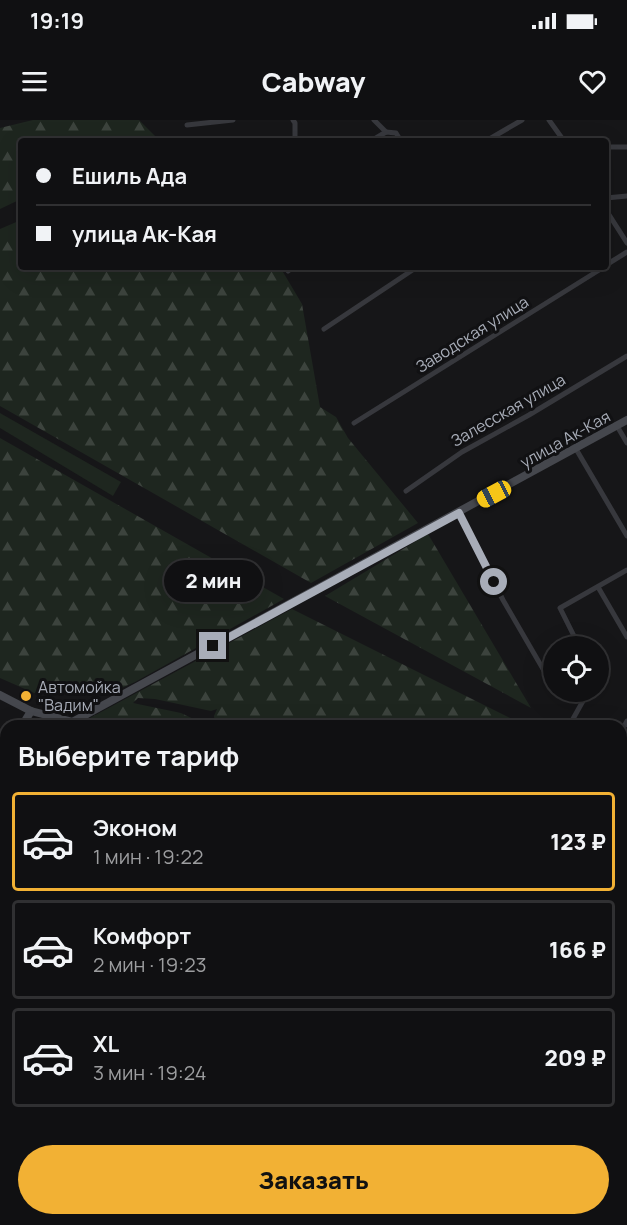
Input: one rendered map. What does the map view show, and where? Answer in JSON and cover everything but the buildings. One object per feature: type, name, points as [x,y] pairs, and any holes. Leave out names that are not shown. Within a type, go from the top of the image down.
[{"type":"main road","name":"улица Ак-Кая","points":[[81,720],[627,420]]},
{"type":"main road","points":[[0,695],[31,711],[57,720]]},
{"type":"main road","points":[[26,720],[31,711]]},
{"type":"street","points":[[187,125],[233,120]]},
{"type":"street","points":[[293,120],[295,138]]},
{"type":"street","points":[[374,120],[386,132]]},
{"type":"street","points":[[491,138],[522,120]]},
{"type":"street","points":[[552,121],[562,138]]},
{"type":"street","points":[[377,138],[386,132],[396,133],[399,138]]},
{"type":"street","points":[[609,147],[627,147]]},
{"type":"street","points":[[609,198],[627,196]]},
{"type":"street","points":[[609,215],[627,243]]},
{"type":"street","name":"Заводская улица","points":[[609,263],[627,252]]},
{"type":"street","points":[[324,329],[412,270]]},
{"type":"street","name":"Заводская улица","points":[[354,423],[599,270]]},
{"type":"street","name":"Залесская улица","points":[[406,491],[462,452],[627,356]]},
{"type":"street","points":[[617,426],[627,443]]},
{"type":"street","points":[[576,449],[627,536]]},
{"type":"street","points":[[459,513],[502,600],[543,671]]},
{"type":"street","points":[[574,636],[560,608],[627,570]]},
{"type":"street","points":[[598,587],[627,637]]},
{"type":"street","points":[[572,720],[582,702]]},
{"type":"green space","points":[[33,120],[139,120],[156,137],[18,138],[18,200],[0,209],[0,128]]},
{"type":"green space","points":[[18,221],[18,270],[282,270],[302,304],[320,407],[336,417],[348,438],[418,523],[311,583],[0,406],[0,229]]},
{"type":"green space","points":[[0,413],[121,482],[113,496],[0,428]]},
{"type":"green space","points":[[0,438],[284,599],[135,682],[108,694],[79,690],[34,693],[0,678]]},
{"type":"green space","points":[[428,534],[531,708],[325,596]]},
{"type":"green space","points":[[292,609],[514,720],[214,720],[217,709],[211,711],[155,699],[138,698],[133,703],[181,713],[196,720],[86,720]]},
{"type":"place","name":"Автомойка \"Вадим\"","points":[[26,696]]},
{"type":"route","points":[[213,646],[459,513],[494,582]]}]
